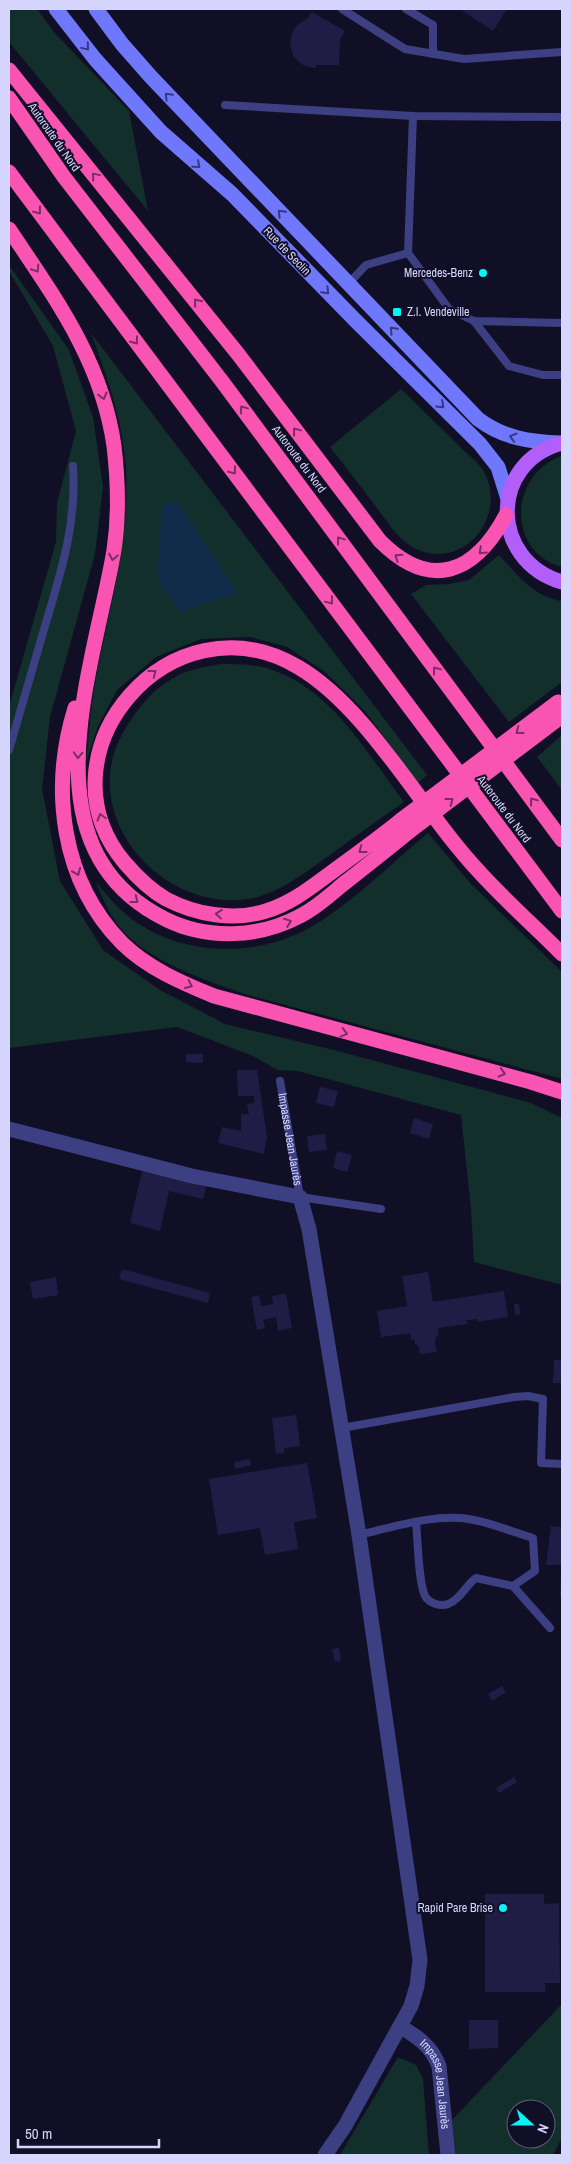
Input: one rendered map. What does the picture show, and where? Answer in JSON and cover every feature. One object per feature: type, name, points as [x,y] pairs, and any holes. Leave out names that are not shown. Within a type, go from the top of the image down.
[{"type":"highway","points":[[9,70],[238,354],[380,541],[395,556],[412,565],[429,569],[444,570],[457,567],[470,561],[482,551],[493,539],[506,515]]},
{"type":"highway","name":"Autoroute du Nord","points":[[9,98],[64,177],[221,380],[562,840]]},
{"type":"highway","name":"Autoroute du Nord","points":[[9,172],[562,912]]},
{"type":"highway","points":[[9,229],[80,339],[101,388],[114,444],[118,493],[114,548],[82,712],[78,760],[80,800],[85,825],[96,852],[118,884],[138,903],[160,916],[187,927],[223,934],[255,931],[281,924],[312,910],[406,825]]},
{"type":"highway","points":[[561,705],[406,825],[299,896],[278,906],[257,913],[243,915],[204,913],[179,905],[160,895],[140,880],[118,854],[106,832],[98,808],[96,765],[107,732],[122,707],[142,681],[165,665],[197,652],[222,648],[255,651],[284,660],[320,681],[345,705],[373,738],[479,874],[562,954]]},
{"type":"highway","points":[[92,654],[70,726],[61,788],[62,813],[73,862],[82,884],[96,910],[123,944],[166,974],[222,999],[498,1072],[562,1092]]},
{"type":"main road","name":"Rue de Seclin","points":[[56,9],[95,59],[161,132],[232,194],[354,320],[480,444],[498,467],[508,499]]},
{"type":"main road","name":"Rue de Seclin","points":[[96,9],[150,77],[483,423],[502,434],[516,438],[533,442],[561,443]]},
{"type":"main road","points":[[561,443],[542,451],[526,463],[515,480],[508,499],[506,515],[512,538],[522,556],[536,570],[562,582]]},
{"type":"street","points":[[9,1129],[192,1176],[300,1197],[309,1229],[359,1535],[420,1960],[417,1986],[411,2006],[345,2126],[325,2155]]},
{"type":"street","name":"Impasse Jean Jaurès","points":[[401,2026],[429,2047],[435,2054],[439,2066],[448,2155]]},
{"type":"lane","points":[[342,9],[406,50],[464,59],[562,52]]},
{"type":"lane","points":[[406,9],[433,25],[433,54]]},
{"type":"lane","points":[[226,105],[413,116],[562,117]]},
{"type":"lane","points":[[413,116],[408,252],[449,309],[474,321],[562,323]]},
{"type":"lane","points":[[349,282],[366,266],[408,252]]},
{"type":"lane","points":[[474,321],[509,366],[543,375],[562,375]]},
{"type":"lane","points":[[9,750],[64,561],[72,522],[75,494],[72,466]]},
{"type":"lane","name":"Impasse Jean Jaurès","points":[[280,1080],[300,1197]]},
{"type":"lane","points":[[300,1197],[381,1209]]},
{"type":"lane","points":[[342,1428],[528,1396],[544,1399],[541,1463],[562,1464]]},
{"type":"lane","points":[[359,1535],[416,1522],[439,1519],[472,1519],[533,1538],[534,1571],[513,1586]]},
{"type":"lane","points":[[416,1522],[422,1585],[426,1597],[434,1604],[446,1605],[459,1598],[468,1584],[476,1578],[513,1586],[550,1628]]},
{"type":"green space","points":[[9,9],[37,9],[54,32],[129,111],[148,211],[9,42]]},
{"type":"green space","points":[[9,265],[69,350],[93,417],[103,487],[95,554],[50,717],[42,789],[60,881],[103,950],[160,990],[225,1024],[338,1051],[531,1103],[562,1118],[562,1285],[474,1262],[471,1209],[461,1115],[298,1071],[278,1070],[253,1056],[177,1027],[9,1048],[9,707],[56,542],[57,503],[76,431],[53,346],[9,271]]},
{"type":"green space","points":[[91,333],[427,775],[418,783],[365,711],[324,671],[287,647],[250,637],[201,639],[156,657],[117,690],[98,726],[86,763],[93,694],[117,577],[125,524],[126,496],[126,468],[122,433]]},
{"type":"green space","points":[[401,389],[478,463],[490,488],[490,506],[485,523],[475,537],[462,548],[446,553],[428,553],[409,545],[392,528],[330,447]]},
{"type":"green space","points":[[562,456],[562,567],[544,559],[531,546],[523,530],[521,513],[524,495],[532,479],[544,465]]},
{"type":"green space","points":[[499,555],[534,590],[552,599],[562,601],[562,682],[509,722],[411,594],[426,585],[449,584],[469,580]]},
{"type":"green space","points":[[220,664],[238,664],[266,668],[289,677],[309,689],[345,723],[404,802],[287,884],[258,897],[229,900],[200,896],[173,884],[149,867],[130,845],[117,819],[110,791],[112,761],[115,749],[126,727],[142,704],[158,689],[177,676]]},
{"type":"green space","points":[[562,735],[562,790],[537,757]]},
{"type":"green space","points":[[428,833],[471,884],[562,972],[562,1079],[248,995],[199,978],[150,953],[124,932],[115,921],[96,882],[125,913],[156,934],[202,947],[226,949],[249,947],[273,943],[295,935],[316,924],[360,892]]},
{"type":"green space","points":[[562,2004],[562,2138],[553,2155],[456,2155],[452,2120]]},
{"type":"green space","points":[[398,2057],[416,2065],[423,2079],[429,2155],[340,2155]]},
{"type":"water","points":[[177,501],[238,593],[210,601],[181,613],[157,579],[162,505]]},
{"type":"building","points":[[460,9],[507,9],[493,31]]},
{"type":"building","points":[[312,12],[345,31],[340,39],[339,65],[316,65],[316,68],[309,67],[301,64],[293,55],[290,45],[292,33],[297,25],[307,19]]},
{"type":"building","points":[[412,306],[419,313],[415,317],[408,309]]},
{"type":"building","points":[[186,1054],[203,1054],[203,1063],[186,1062]]},
{"type":"building","points":[[237,1070],[257,1070],[267,1137],[264,1154],[218,1143],[222,1127],[241,1131],[241,1114],[249,1114],[247,1104],[254,1103],[254,1096],[238,1096]]},
{"type":"building","points":[[320,1087],[338,1091],[334,1107],[316,1103]]},
{"type":"building","points":[[414,1118],[433,1124],[429,1139],[410,1133]]},
{"type":"building","points":[[325,1134],[327,1150],[309,1152],[307,1136]]},
{"type":"building","points":[[337,1151],[352,1155],[347,1172],[333,1168]]},
{"type":"building","points":[[142,1171],[206,1186],[203,1199],[169,1191],[160,1231],[130,1223]]},
{"type":"building","points":[[122,1269],[210,1293],[208,1303],[119,1279]]},
{"type":"building","points":[[428,1272],[433,1302],[504,1291],[508,1317],[477,1322],[477,1319],[467,1320],[468,1324],[438,1328],[439,1335],[436,1336],[435,1343],[437,1352],[420,1354],[414,1339],[411,1340],[410,1333],[381,1337],[377,1311],[407,1306],[402,1276]]},
{"type":"building","points":[[56,1277],[58,1295],[33,1299],[30,1282]]},
{"type":"building","points":[[286,1294],[292,1328],[278,1331],[276,1317],[263,1320],[265,1328],[257,1330],[251,1297],[259,1295],[261,1306],[273,1304],[272,1296]]},
{"type":"building","points":[[514,1304],[519,1304],[520,1314],[515,1315]]},
{"type":"building","points":[[554,1360],[562,1360],[562,1383],[553,1383]]},
{"type":"building","points":[[296,1415],[300,1446],[284,1448],[284,1453],[276,1454],[272,1418]]},
{"type":"building","points":[[250,1459],[251,1465],[235,1469],[234,1462]]},
{"type":"building","points":[[307,1463],[317,1518],[294,1522],[298,1549],[265,1555],[260,1528],[218,1535],[209,1479]]},
{"type":"building","points":[[551,1526],[562,1527],[562,1565],[546,1565]]},
{"type":"building","points":[[561,1575],[562,1597],[560,1597]]},
{"type":"building","points":[[339,1648],[341,1661],[335,1662],[332,1649]]},
{"type":"building","points":[[502,1686],[506,1692],[492,1701],[488,1694]]},
{"type":"building","points":[[514,1777],[517,1782],[499,1793],[496,1788]]},
{"type":"building","points":[[485,1894],[544,1894],[544,1904],[559,1903],[560,1983],[545,1983],[545,1992],[485,1992]]},
{"type":"building","points":[[469,2020],[498,2020],[498,2048],[469,2049]]},
{"type":"place","name":"Mercedes-Benz","points":[[483,273]]},
{"type":"place","name":"Z.I. Vendeville","points":[[397,312]]},
{"type":"place","name":"Rapid Pare Brise","points":[[503,1908]]}]
